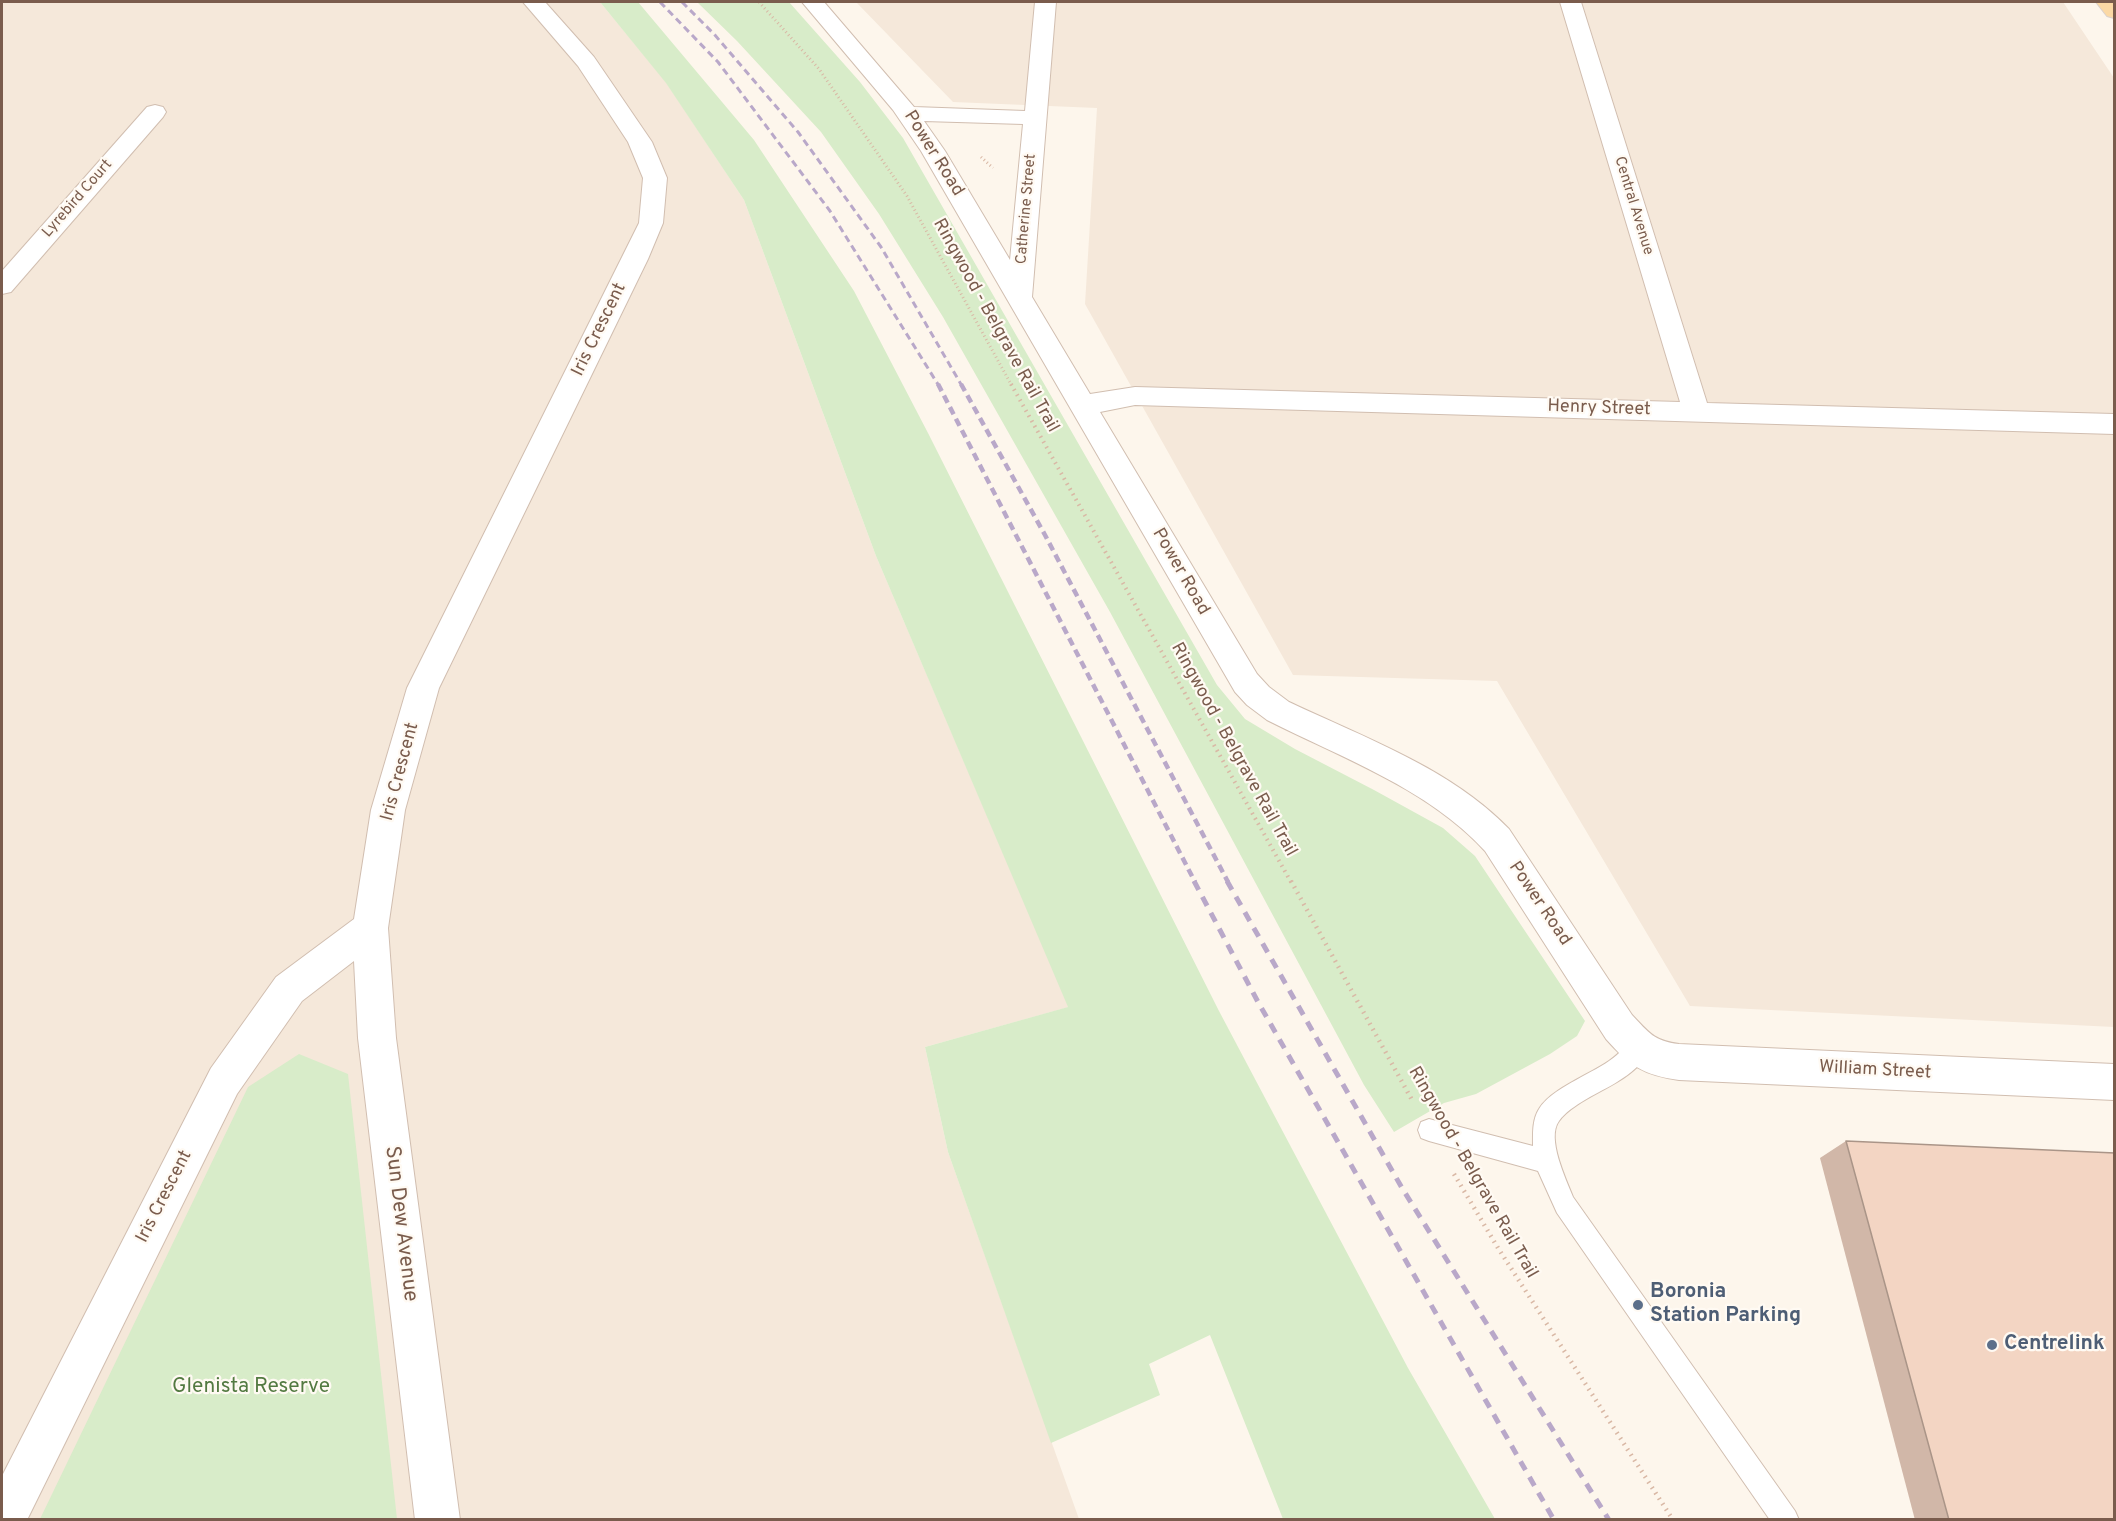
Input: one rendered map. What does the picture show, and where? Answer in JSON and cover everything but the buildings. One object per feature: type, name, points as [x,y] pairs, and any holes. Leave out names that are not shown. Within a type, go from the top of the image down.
[{"type":"main road","points":[[2108,2],[2115,12]]},
{"type":"street","name":"Iris Crescent","points":[[3,1520],[224,1081],[289,989],[370,928],[388,810],[423,688],[651,223],[655,177],[640,142],[586,62],[534,2]]},
{"type":"street","name":"Power Road","points":[[813,2],[909,114],[933,151],[1246,683],[1258,696],[1278,711],[1420,781],[1450,798],[1476,818],[1497,840],[1560,934],[1618,1027],[1639,1049]]},
{"type":"street","name":"Catherine Street","points":[[1019,300],[1047,2]]},
{"type":"street","name":"Central Avenue","points":[[1571,2],[1696,411]]},
{"type":"street","name":"Lyrebird Court","points":[[2,286],[155,112]]},
{"type":"street","points":[[909,114],[1035,118]]},
{"type":"street","name":"Henry Street","points":[[1083,405],[1135,396],[2115,424]]},
{"type":"street","name":"Sun Dew Avenue","points":[[370,928],[376,1038],[438,1520]]},
{"type":"street","name":"William Street","points":[[1639,1049],[1656,1059],[1679,1062],[2115,1082]]},
{"type":"lane","points":[[1639,1049],[1619,1068],[1561,1103],[1547,1116],[1544,1131],[1546,1161],[1565,1205],[1786,1520]]},
{"type":"lane","points":[[1429,1130],[1546,1161]]},
{"type":"path","name":"Ringwood - Belgrave Rail Trail","points":[[759,2],[819,69],[907,196],[1429,1130],[1498,1248],[1673,1520]]},
{"type":"shaded area","points":[[2,2],[600,2],[666,82],[744,200],[876,556],[1069,1007],[925,1047],[948,1152],[1079,1519],[2,1520]]},
{"type":"shaded area","points":[[856,2],[2063,2],[2114,78],[2114,1027],[1690,1006],[1497,681],[1293,675],[1085,304],[1097,108],[953,102]]},
{"type":"green space","points":[[600,2],[638,2],[754,140],[854,291],[1219,1011],[1408,1368],[1495,1519],[1283,1519],[1210,1335],[1149,1364],[1160,1395],[1051,1443],[948,1152],[925,1047],[1068,1007],[876,556],[744,200],[666,83]]},
{"type":"green space","points":[[697,2],[789,2],[860,82],[903,138],[1217,685],[1245,719],[1295,749],[1443,828],[1475,856],[1585,1021],[1577,1036],[1550,1054],[1476,1094],[1444,1103],[1394,1132],[1364,1085],[1110,612],[943,317],[879,214],[821,132],[737,41]]},
{"type":"green space","name":"Glenista Reserve","points":[[299,1054],[348,1074],[397,1519],[40,1519],[248,1087]]},
{"type":"railway","points":[[660,2],[718,62],[830,211],[939,386]]},
{"type":"railway","points":[[682,2],[714,34],[798,132],[881,247],[962,386]]},
{"type":"railway","points":[[938,384],[1195,882]]},
{"type":"railway","points":[[961,384],[1045,535],[1228,882]]},
{"type":"railway","points":[[1194,881],[1258,1002],[1554,1520]]},
{"type":"railway","points":[[1227,881],[1402,1188],[1609,1520]]},
{"type":"place","name":"Boronia Station Parking","points":[[1638,1305]]},
{"type":"place","name":"Centrelink","points":[[1992,1345]]}]
